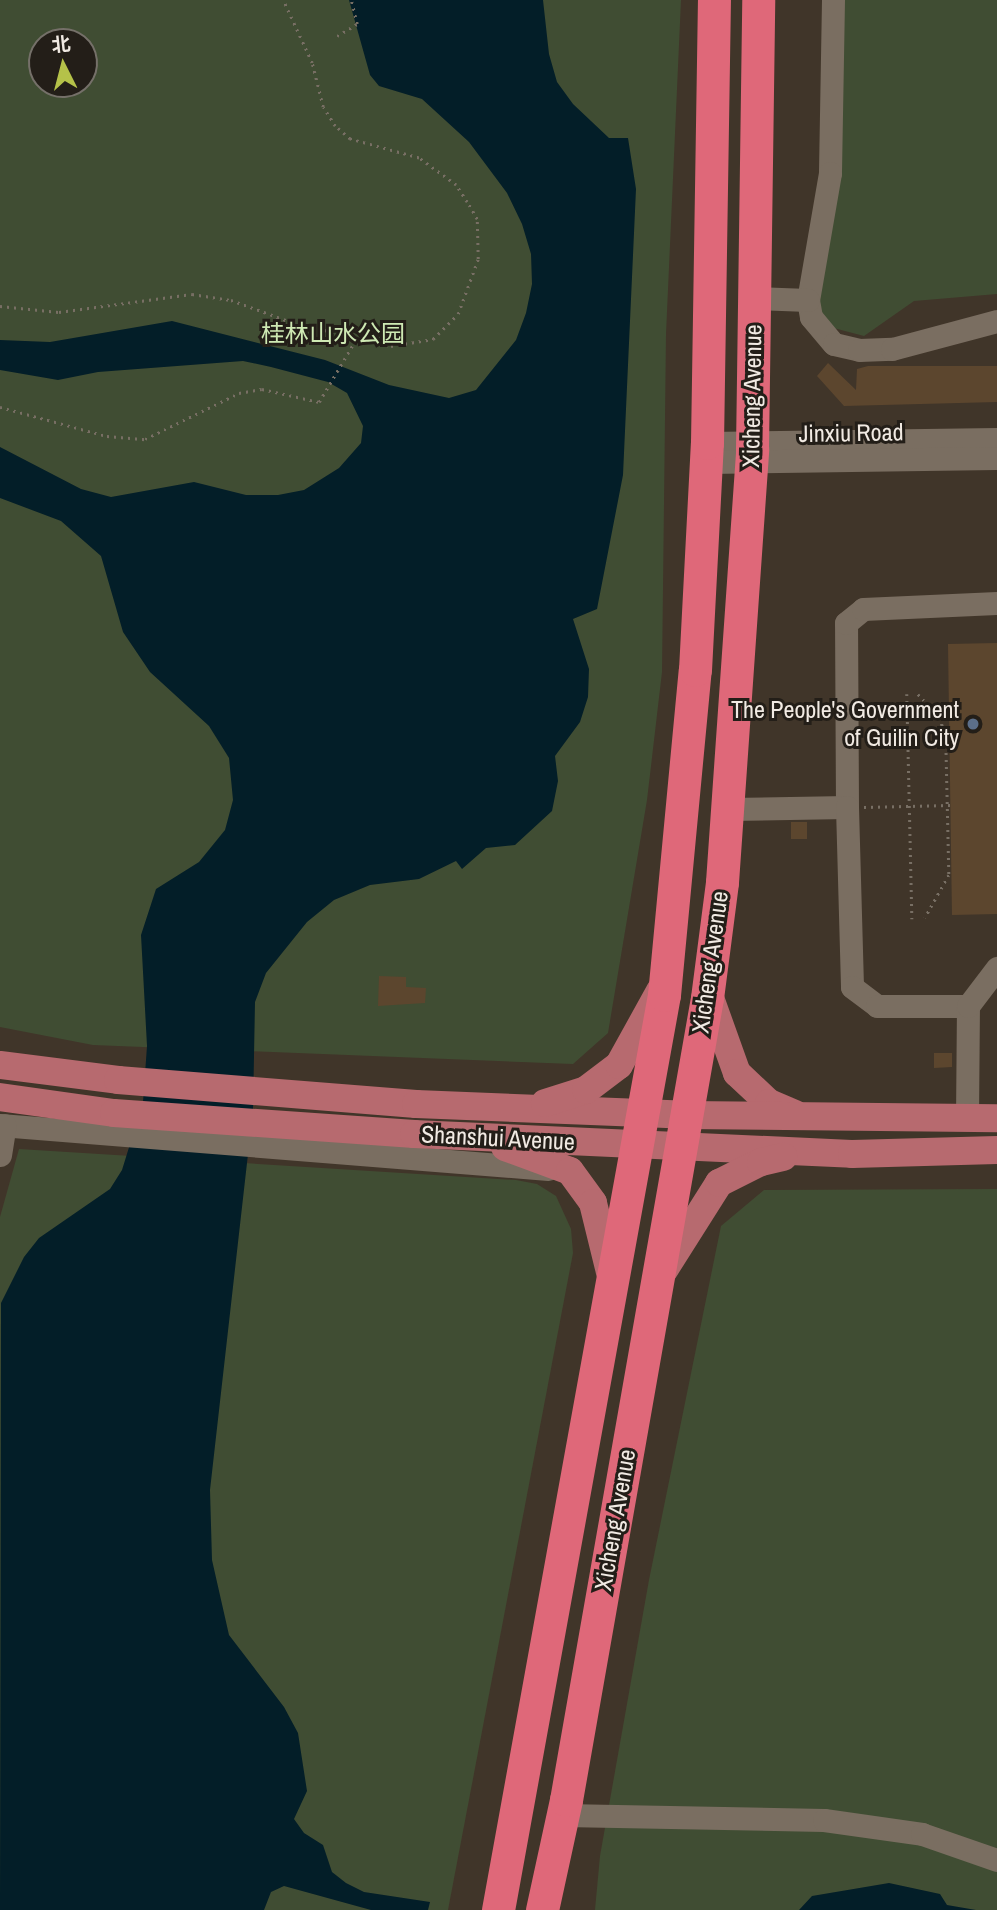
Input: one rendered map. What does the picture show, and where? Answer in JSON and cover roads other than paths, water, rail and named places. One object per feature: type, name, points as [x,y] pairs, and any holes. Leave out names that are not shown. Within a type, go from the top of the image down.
[{"type":"highway","name":"Xicheng Avenue","points":[[498,1910],[562,1536],[642,1129],[666,979],[695,670],[707,453],[714,0]]},
{"type":"highway","name":"Xicheng Avenue","points":[[542,1910],[564,1808],[708,992],[727,809],[752,452],[758,0]]},
{"type":"main road","points":[[508,1108],[556,1102],[598,1084],[619,1065],[666,979]]},
{"type":"main road","points":[[708,992],[719,1032],[737,1073],[769,1103],[804,1118]]},
{"type":"main road","name":"Shanshui Avenue","points":[[0,1065],[131,1082],[508,1108],[642,1129]]},
{"type":"main road","name":"Shanshui Avenue","points":[[0,1097],[114,1113],[472,1137],[642,1129],[683,1131],[805,1152],[997,1150]]},
{"type":"main road","name":"Shanshui Avenue","points":[[683,1131],[804,1118],[997,1118]]},
{"type":"main road","points":[[472,1137],[570,1171],[593,1203],[607,1248],[612,1286]]},
{"type":"main road","points":[[656,1285],[687,1227],[719,1183],[761,1162],[805,1152]]},
{"type":"street","points":[[832,0],[830,173],[808,300],[817,327],[826,339],[846,349],[892,349],[997,321]]},
{"type":"street","points":[[754,298],[808,300]]},
{"type":"street","name":"Jinxiu Road","points":[[707,453],[997,439]]},
{"type":"street","name":"Jinxiu Road","points":[[752,452],[997,458]]},
{"type":"street","points":[[968,1006],[877,1006],[852,987],[846,623],[863,608],[997,603]]},
{"type":"street","points":[[727,809],[847,807]]},
{"type":"street","points":[[967,1118],[968,1006],[997,968]]},
{"type":"street","points":[[0,1155],[2,1125],[570,1171]]},
{"type":"street","points":[[564,1808],[821,1813],[923,1827],[997,1852]]},
{"type":"street","points":[[564,1808],[824,1820],[922,1834],[997,1860]]},
{"type":"water","points":[[349,0],[543,0],[549,54],[557,82],[573,104],[609,138],[628,138],[636,189],[623,475],[597,609],[573,619],[589,669],[588,697],[580,722],[555,756],[558,781],[552,811],[515,845],[486,848],[462,869],[456,861],[419,879],[370,885],[334,900],[307,922],[266,973],[255,1002],[253,1110],[210,1490],[212,1560],[229,1635],[284,1707],[298,1733],[307,1791],[294,1819],[304,1833],[323,1845],[332,1872],[346,1883],[364,1892],[430,1902],[428,1910],[371,1910],[284,1886],[271,1892],[264,1910],[0,1910],[1,1303],[24,1257],[39,1238],[110,1189],[122,1170],[143,1102],[147,1046],[141,935],[156,889],[199,862],[225,830],[233,800],[229,758],[209,726],[150,672],[123,632],[101,556],[61,521],[0,498],[0,447],[81,489],[111,497],[194,482],[246,495],[278,495],[304,490],[339,468],[361,443],[363,426],[347,393],[328,382],[271,367],[243,361],[98,372],[58,380],[0,370],[0,340],[50,342],[172,321],[325,360],[389,385],[449,398],[476,390],[516,340],[526,313],[532,284],[531,254],[522,224],[507,193],[469,142],[422,99],[379,86],[370,75]]},
{"type":"water","points":[[889,1883],[940,1894],[947,1905],[976,1910],[799,1910],[812,1896]]},
{"type":"place","name":"The People's Government of Guilin City","points":[[973,724]]},
{"type":"park label","name":"桂林山水公园","points":[[333,334]]}]
